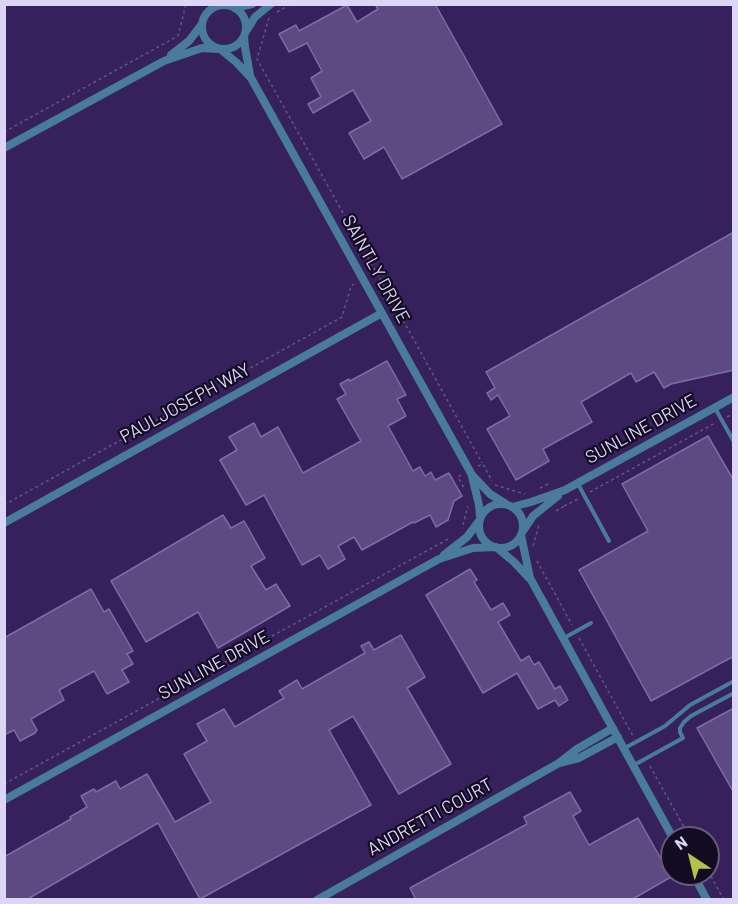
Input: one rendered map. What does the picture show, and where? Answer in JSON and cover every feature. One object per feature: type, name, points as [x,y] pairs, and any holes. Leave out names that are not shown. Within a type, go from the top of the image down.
[{"type":"street","points":[[202,4],[204,37],[219,49]]},
{"type":"street","points":[[164,61],[189,41],[209,11],[216,7],[252,4]]},
{"type":"street","points":[[4,148],[164,61],[202,48],[234,47],[245,35],[255,17],[271,4]]},
{"type":"street","points":[[231,6],[244,18],[245,35]]},
{"type":"street","name":"SAINTLY DRIVE","points":[[245,35],[246,57],[251,78]]},
{"type":"street","name":"SAINTLY DRIVE","points":[[219,49],[251,78],[471,473],[490,494],[509,505]]},
{"type":"street","name":"PAULJOSEPH WAY","points":[[4,522],[382,313]]},
{"type":"street","name":"SUNLINE DRIVE","points":[[509,505],[531,502],[565,490],[734,397]]},
{"type":"street","name":"SAINTLY DRIVE","points":[[471,473],[480,519]]},
{"type":"street","name":"SUNLINE DRIVE","points":[[521,533],[533,516],[565,490]]},
{"type":"street","points":[[495,547],[503,548],[510,545],[521,533],[523,525],[521,518],[517,511],[509,505],[493,505],[485,510],[480,519],[479,531],[486,543],[514,562],[530,578],[666,826]]},
{"type":"street","name":"SUNLINE DRIVE","points":[[439,560],[467,537],[480,519]]},
{"type":"street","points":[[521,533],[530,578]]},
{"type":"street","name":"SUNLINE DRIVE","points":[[4,800],[439,560],[473,548],[495,547]]},
{"type":"street","points":[[559,763],[577,749],[613,728]]},
{"type":"street","points":[[559,763],[579,758],[618,737]]},
{"type":"street","name":"ANDRETTI COURT","points":[[317,900],[559,763]]},
{"type":"street","points":[[699,886],[707,900]]},
{"type":"lane","points":[[714,407],[734,442]]},
{"type":"lane","points":[[578,483],[609,541]]},
{"type":"lane","points":[[563,638],[591,623]]},
{"type":"lane","points":[[624,748],[665,726],[690,705],[734,681]]},
{"type":"lane","points":[[633,765],[683,738],[680,732],[681,726],[691,716],[734,693]]},
{"type":"path","points":[[4,132],[178,36],[186,4]]},
{"type":"path","points":[[278,12],[291,4]]},
{"type":"path","points":[[270,17],[257,59],[495,485],[528,495]]},
{"type":"path","points":[[4,505],[342,317],[351,286],[376,272]]},
{"type":"path","points":[[556,511],[734,413]]},
{"type":"path","points":[[466,492],[458,477],[471,473],[483,464]]},
{"type":"path","points":[[538,489],[548,483]]},
{"type":"path","points":[[557,497],[563,507]]},
{"type":"path","points":[[461,531],[470,499]]},
{"type":"path","points":[[531,552],[541,519]]},
{"type":"path","points":[[4,784],[451,537]]},
{"type":"path","points":[[537,562],[637,742]]},
{"type":"path","points":[[646,758],[683,826]]},
{"type":"path","points":[[716,886],[724,900]]},
{"type":"shaded area","points":[[5,5],[733,5],[733,899],[5,900]]},
{"type":"building","points":[[375,4],[435,4],[502,124],[402,179],[384,147],[364,159],[349,133],[371,121],[353,90],[313,113],[308,104],[321,97],[311,78],[322,71],[307,43],[289,52],[279,34],[296,25],[299,31],[347,5],[357,22],[378,9]]},
{"type":"building","points":[[734,232],[734,370],[671,384],[664,388],[654,372],[636,382],[631,373],[581,402],[592,422],[543,449],[549,461],[516,480],[487,429],[510,416],[498,395],[491,400],[487,393],[495,388],[486,372]]},
{"type":"building","points":[[387,361],[406,395],[397,399],[406,416],[388,426],[413,471],[420,467],[425,476],[431,472],[435,480],[449,473],[462,496],[454,501],[448,520],[436,527],[430,515],[362,550],[354,537],[338,546],[345,559],[328,569],[320,555],[302,565],[264,495],[246,505],[220,460],[237,450],[229,437],[254,423],[261,437],[278,427],[303,473],[361,441],[337,399],[346,394],[340,384]]},
{"type":"building","points":[[708,436],[734,481],[734,656],[651,701],[579,570],[648,531],[622,484]]},
{"type":"building","points":[[223,515],[231,528],[244,521],[265,558],[251,566],[266,590],[276,584],[290,606],[218,648],[198,612],[146,642],[111,581]]},
{"type":"building","points":[[470,569],[477,580],[474,582],[491,610],[503,603],[510,615],[498,622],[521,661],[529,656],[534,665],[539,662],[555,689],[560,686],[568,700],[559,706],[555,700],[538,709],[517,673],[483,693],[426,595]]},
{"type":"building","points":[[91,589],[104,612],[109,609],[133,651],[127,654],[133,664],[122,670],[129,682],[107,694],[94,671],[59,690],[64,700],[31,719],[37,730],[35,733],[20,741],[14,730],[4,735],[4,638]]},
{"type":"building","points":[[401,635],[425,677],[407,688],[451,764],[399,794],[353,716],[329,730],[371,805],[200,899],[158,823],[26,900],[4,900],[4,857],[71,819],[70,817],[87,807],[81,796],[94,789],[96,792],[116,781],[120,789],[147,774],[175,822],[211,802],[184,754],[207,741],[197,724],[224,709],[235,727],[284,698],[279,691],[297,680],[302,689],[365,653],[361,646],[369,642],[374,650]]},
{"type":"building","points":[[734,708],[734,793],[697,728]]},
{"type":"building","points":[[570,792],[581,811],[573,816],[589,845],[638,818],[660,857],[660,883],[631,900],[416,900],[410,888],[527,824],[524,817]]}]
